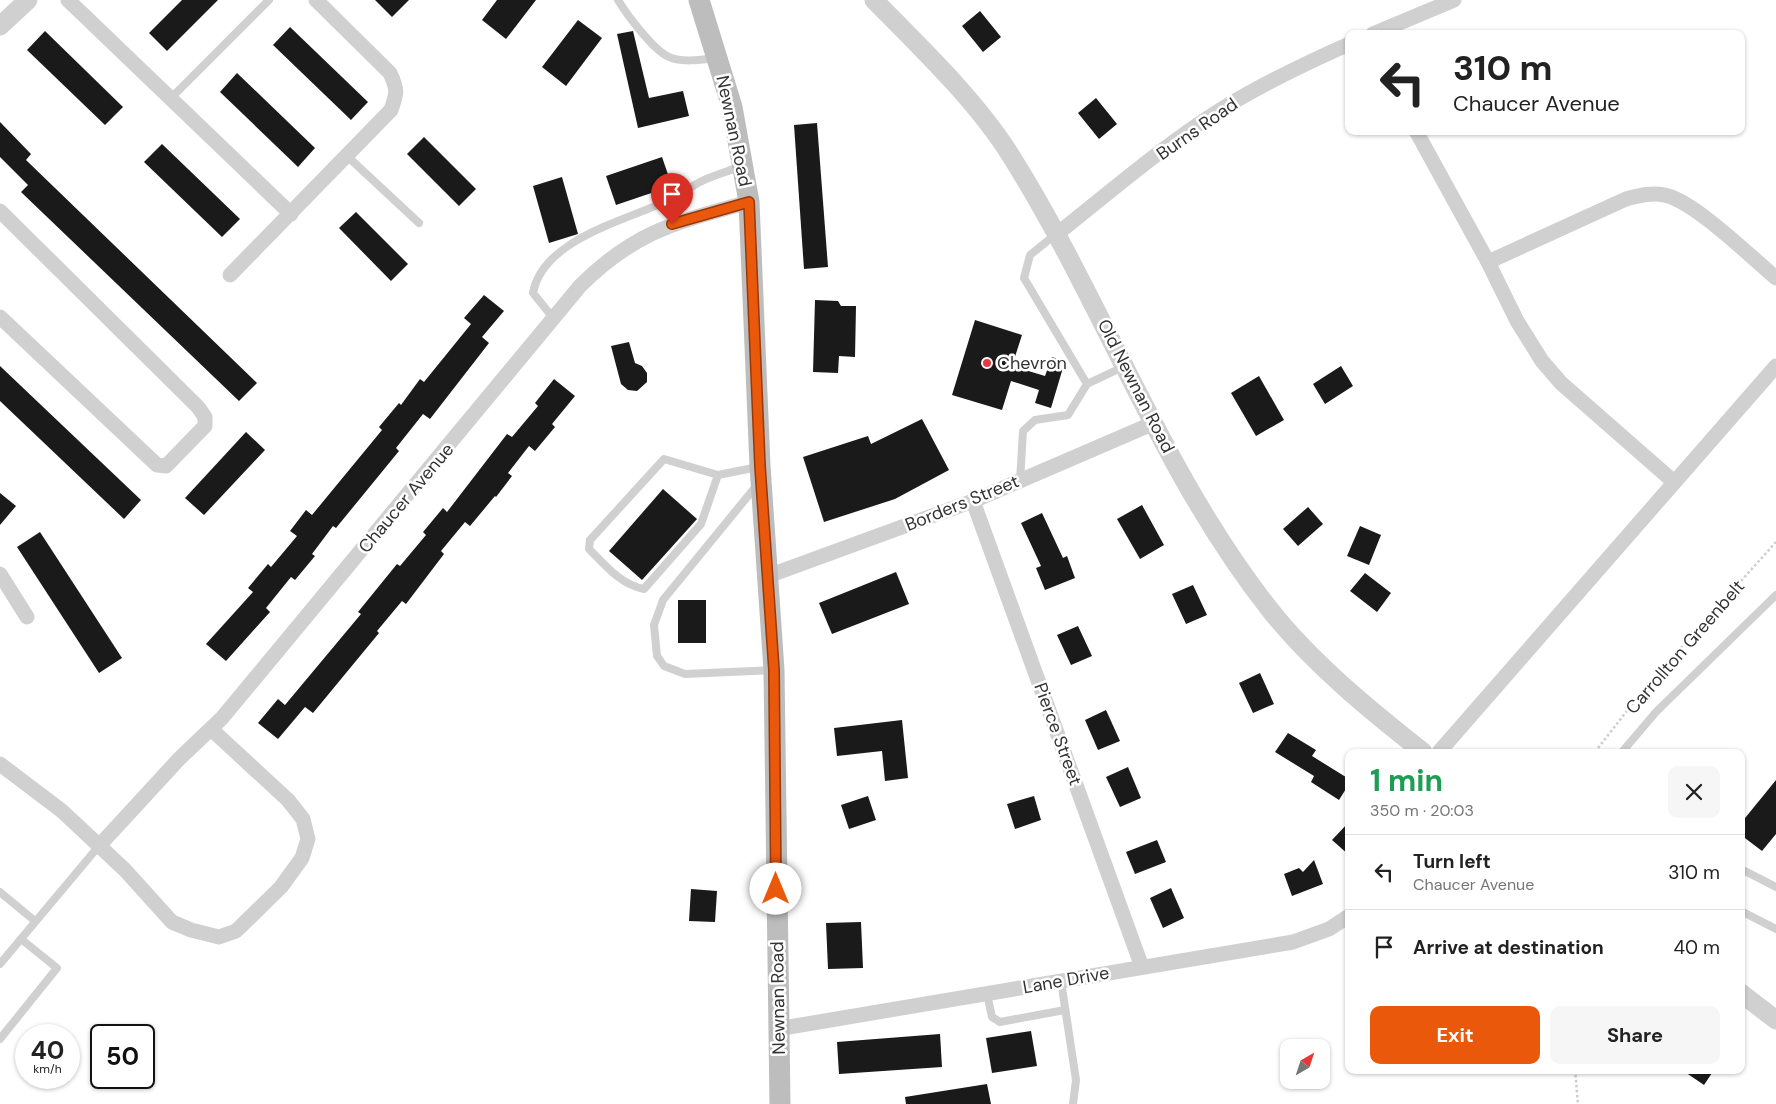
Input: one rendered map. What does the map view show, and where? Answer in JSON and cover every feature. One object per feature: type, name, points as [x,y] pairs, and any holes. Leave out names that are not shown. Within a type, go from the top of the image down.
[{"type":"main road","name":"Newnan Road","points":[[700,0],[719,58],[732,107],[749,202],[760,473],[774,670],[777,1029],[780,1104]]},
{"type":"street","points":[[0,26],[28,0]]},
{"type":"street","points":[[68,0],[290,214]]},
{"type":"street","points":[[230,275],[391,110],[397,88],[390,73],[316,0]]},
{"type":"street","name":"Old Newnan Road","points":[[874,0],[919,46],[978,112],[1010,154],[1057,234],[1154,423],[1215,532],[1272,612],[1323,666],[1380,718],[1419,749]]},
{"type":"street","points":[[1383,30],[1454,0]]},
{"type":"street","name":"Burns Road","points":[[1057,234],[1164,150],[1219,111],[1285,72],[1345,46]]},
{"type":"street","points":[[1418,135],[1488,262],[1517,321],[1542,361],[1561,383],[1674,482]]},
{"type":"street","points":[[1488,262],[1626,200],[1644,195],[1664,195],[1685,202],[1776,278]]},
{"type":"street","name":"Chaucer Avenue","points":[[98,847],[179,759],[210,729],[335,584],[586,280],[603,263],[626,246],[657,230],[687,219],[749,202]]},
{"type":"street","points":[[0,211],[198,407],[205,417],[205,426],[166,466],[157,465],[0,317]]},
{"type":"street","points":[[1442,749],[1776,366]]},
{"type":"street","name":"Borders Street","points":[[768,576],[973,501],[1154,423]]},
{"type":"street","name":"Pierce Street","points":[[973,501],[1142,967]]},
{"type":"street","points":[[0,574],[27,617]]},
{"type":"street","points":[[0,764],[62,811],[98,847],[125,870],[172,922],[191,930],[219,937],[236,932],[281,887],[302,858],[308,839],[303,819],[288,800],[210,729]]},
{"type":"street","name":"Lane Drive","points":[[777,1029],[1294,942],[1329,929],[1345,919]]},
{"type":"street","points":[[1746,996],[1776,1003]]},
{"type":"street","points":[[1746,996],[1776,1020]]},
{"type":"lane","points":[[170,99],[269,0]]},
{"type":"lane","points":[[618,0],[629,17],[667,56],[697,60],[719,58]]},
{"type":"lane","points":[[347,156],[419,223]]},
{"type":"lane","points":[[554,319],[533,293],[535,281],[550,261],[579,240],[622,218],[671,200],[700,182],[743,166]]},
{"type":"lane","points":[[1057,234],[1030,255],[1024,278],[1087,384]]},
{"type":"lane","points":[[1020,481],[1023,431],[1035,420],[1068,415],[1087,384],[1126,366]]},
{"type":"lane","points":[[718,475],[701,524],[644,589],[634,587],[610,570],[589,549],[590,540],[664,459],[718,475],[760,473]]},
{"type":"lane","points":[[760,473],[663,600],[654,625],[657,656],[664,666],[671,669],[685,674],[774,670]]},
{"type":"lane","points":[[1625,749],[1656,712],[1776,595]]},
{"type":"lane","points":[[2,959],[98,847]]},
{"type":"lane","points":[[1745,871],[1776,887]]},
{"type":"lane","points":[[0,892],[35,921]]},
{"type":"lane","points":[[1745,913],[1776,929]]},
{"type":"lane","points":[[0,1039],[57,968],[21,939]]},
{"type":"lane","points":[[1061,981],[1076,1080],[1073,1104]]},
{"type":"lane","points":[[986,994],[992,1017],[1000,1022],[1065,1010]]},
{"type":"path","name":"Carrollton Greenbelt","points":[[1598,749],[1644,690],[1776,542]]},
{"type":"path","points":[[1575,1074],[1578,1104]]},
{"type":"building","points":[[182,0],[218,0],[167,51],[149,33]]},
{"type":"building","points":[[375,0],[409,0],[392,17]]},
{"type":"building","points":[[497,0],[536,0],[506,39],[482,20]]},
{"type":"building","points":[[980,11],[1001,37],[983,52],[962,26]]},
{"type":"building","points":[[578,20],[602,38],[566,86],[542,67]]},
{"type":"building","points":[[290,27],[368,102],[351,120],[273,45]]},
{"type":"building","points":[[45,31],[123,107],[105,125],[27,50]]},
{"type":"building","points":[[633,31],[649,98],[683,91],[689,116],[638,128],[617,34]]},
{"type":"building","points":[[237,73],[315,148],[298,167],[220,92]]},
{"type":"building","points":[[1096,98],[1117,124],[1099,139],[1078,113]]},
{"type":"building","points":[[0,122],[31,154],[26,160],[257,383],[239,401],[21,192],[28,185],[0,157]]},
{"type":"building","points":[[817,123],[828,267],[804,269],[794,125]]},
{"type":"building","points":[[424,137],[476,189],[459,206],[407,154]]},
{"type":"building","points":[[162,144],[240,219],[222,237],[144,162]]},
{"type":"building","points":[[662,157],[672,186],[616,205],[606,176]]},
{"type":"building","points":[[562,177],[578,234],[549,243],[533,186]]},
{"type":"building","points":[[356,212],[408,264],[391,281],[339,228]]},
{"type":"building","points":[[484,295],[504,311],[482,337],[489,343],[430,419],[423,414],[396,448],[399,451],[336,528],[333,526],[312,554],[315,556],[295,580],[291,577],[266,608],[270,612],[226,661],[206,644],[253,592],[248,588],[268,564],[271,567],[297,536],[290,531],[306,510],[312,515],[382,430],[379,427],[399,403],[401,405],[420,379],[424,382],[471,324],[464,318]]},
{"type":"building","points":[[815,300],[838,301],[841,306],[856,306],[855,357],[839,356],[838,373],[813,372]]},
{"type":"building","name":"Chevron","points":[[975,320],[1022,335],[1012,366],[1045,376],[1052,357],[1065,361],[1051,408],[1035,403],[1039,390],[1011,381],[1002,410],[952,395]]},
{"type":"building","points":[[629,342],[635,363],[642,366],[647,373],[647,382],[637,391],[628,390],[621,384],[611,346]]},
{"type":"building","points":[[0,366],[141,500],[124,519],[0,401]]},
{"type":"building","points":[[1341,366],[1353,386],[1325,404],[1313,384]]},
{"type":"building","points":[[1259,376],[1284,420],[1256,436],[1231,393]]},
{"type":"building","points":[[554,379],[575,396],[552,424],[555,427],[535,451],[529,446],[508,473],[512,476],[496,497],[470,526],[465,522],[441,551],[444,554],[406,604],[402,601],[377,631],[379,633],[313,713],[305,707],[278,739],[258,723],[278,699],[285,705],[361,614],[358,612],[397,564],[400,566],[426,535],[423,532],[443,508],[447,512],[507,434],[512,437],[538,406],[535,403]]},
{"type":"building","points":[[922,419],[949,470],[895,499],[824,522],[803,457],[868,436],[871,444]]},
{"type":"building","points":[[246,432],[265,450],[204,515],[185,498]]},
{"type":"building","points":[[663,489],[697,519],[642,580],[609,551]]},
{"type":"building","points":[[0,493],[16,506],[0,525]]},
{"type":"building","points":[[1142,505],[1164,545],[1140,559],[1117,519]]},
{"type":"building","points":[[1308,507],[1323,524],[1298,546],[1283,529]]},
{"type":"building","points":[[1042,513],[1063,558],[1067,556],[1075,578],[1045,590],[1036,568],[1041,566],[1021,523]]},
{"type":"building","points":[[1360,526],[1381,535],[1369,565],[1347,556]]},
{"type":"building","points":[[40,532],[122,658],[99,673],[17,547]]},
{"type":"building","points":[[896,572],[909,604],[832,634],[819,603]]},
{"type":"building","points":[[1365,573],[1391,593],[1377,612],[1350,591]]},
{"type":"building","points":[[1193,585],[1207,615],[1186,624],[1172,594]]},
{"type":"building","points":[[678,600],[706,600],[706,643],[678,643]]},
{"type":"building","points":[[1078,626],[1092,656],[1071,665],[1057,635]]},
{"type":"building","points":[[1260,673],[1274,704],[1253,713],[1239,683]]},
{"type":"building","points":[[1106,710],[1120,741],[1098,750],[1085,720]]},
{"type":"building","points":[[902,720],[908,778],[885,781],[882,751],[837,756],[834,728]]},
{"type":"building","points":[[1288,733],[1316,750],[1312,756],[1345,777],[1345,790],[1339,800],[1311,782],[1314,776],[1275,752]]},
{"type":"building","points":[[1128,767],[1141,798],[1120,807],[1106,777]]},
{"type":"building","points":[[1776,780],[1776,834],[1762,851],[1745,838],[1745,818]]},
{"type":"building","points":[[868,796],[876,820],[849,829],[841,805]]},
{"type":"building","points":[[1034,796],[1041,820],[1015,829],[1007,804]]},
{"type":"building","points":[[1345,826],[1345,851],[1332,840]]},
{"type":"building","points":[[1157,840],[1166,862],[1135,874],[1126,852]]},
{"type":"building","points":[[1314,860],[1323,884],[1292,896],[1284,874],[1299,868],[1303,872]]},
{"type":"building","points":[[1171,888],[1184,918],[1163,928],[1150,898]]},
{"type":"building","points":[[691,889],[717,891],[715,922],[689,921]]},
{"type":"building","points":[[861,922],[863,968],[828,969],[826,923]]},
{"type":"building","points":[[1031,1031],[1037,1066],[992,1073],[986,1038]]},
{"type":"building","points":[[940,1034],[942,1067],[839,1074],[837,1042]]},
{"type":"building","points":[[1688,1074],[1711,1074],[1704,1085]]},
{"type":"building","points":[[987,1084],[991,1104],[906,1104],[905,1097]]},
{"type":"place","name":"Chevron","points":[[987,363]]},
{"type":"route","points":[[672,224],[749,202],[760,466],[774,670],[776,889]]}]
